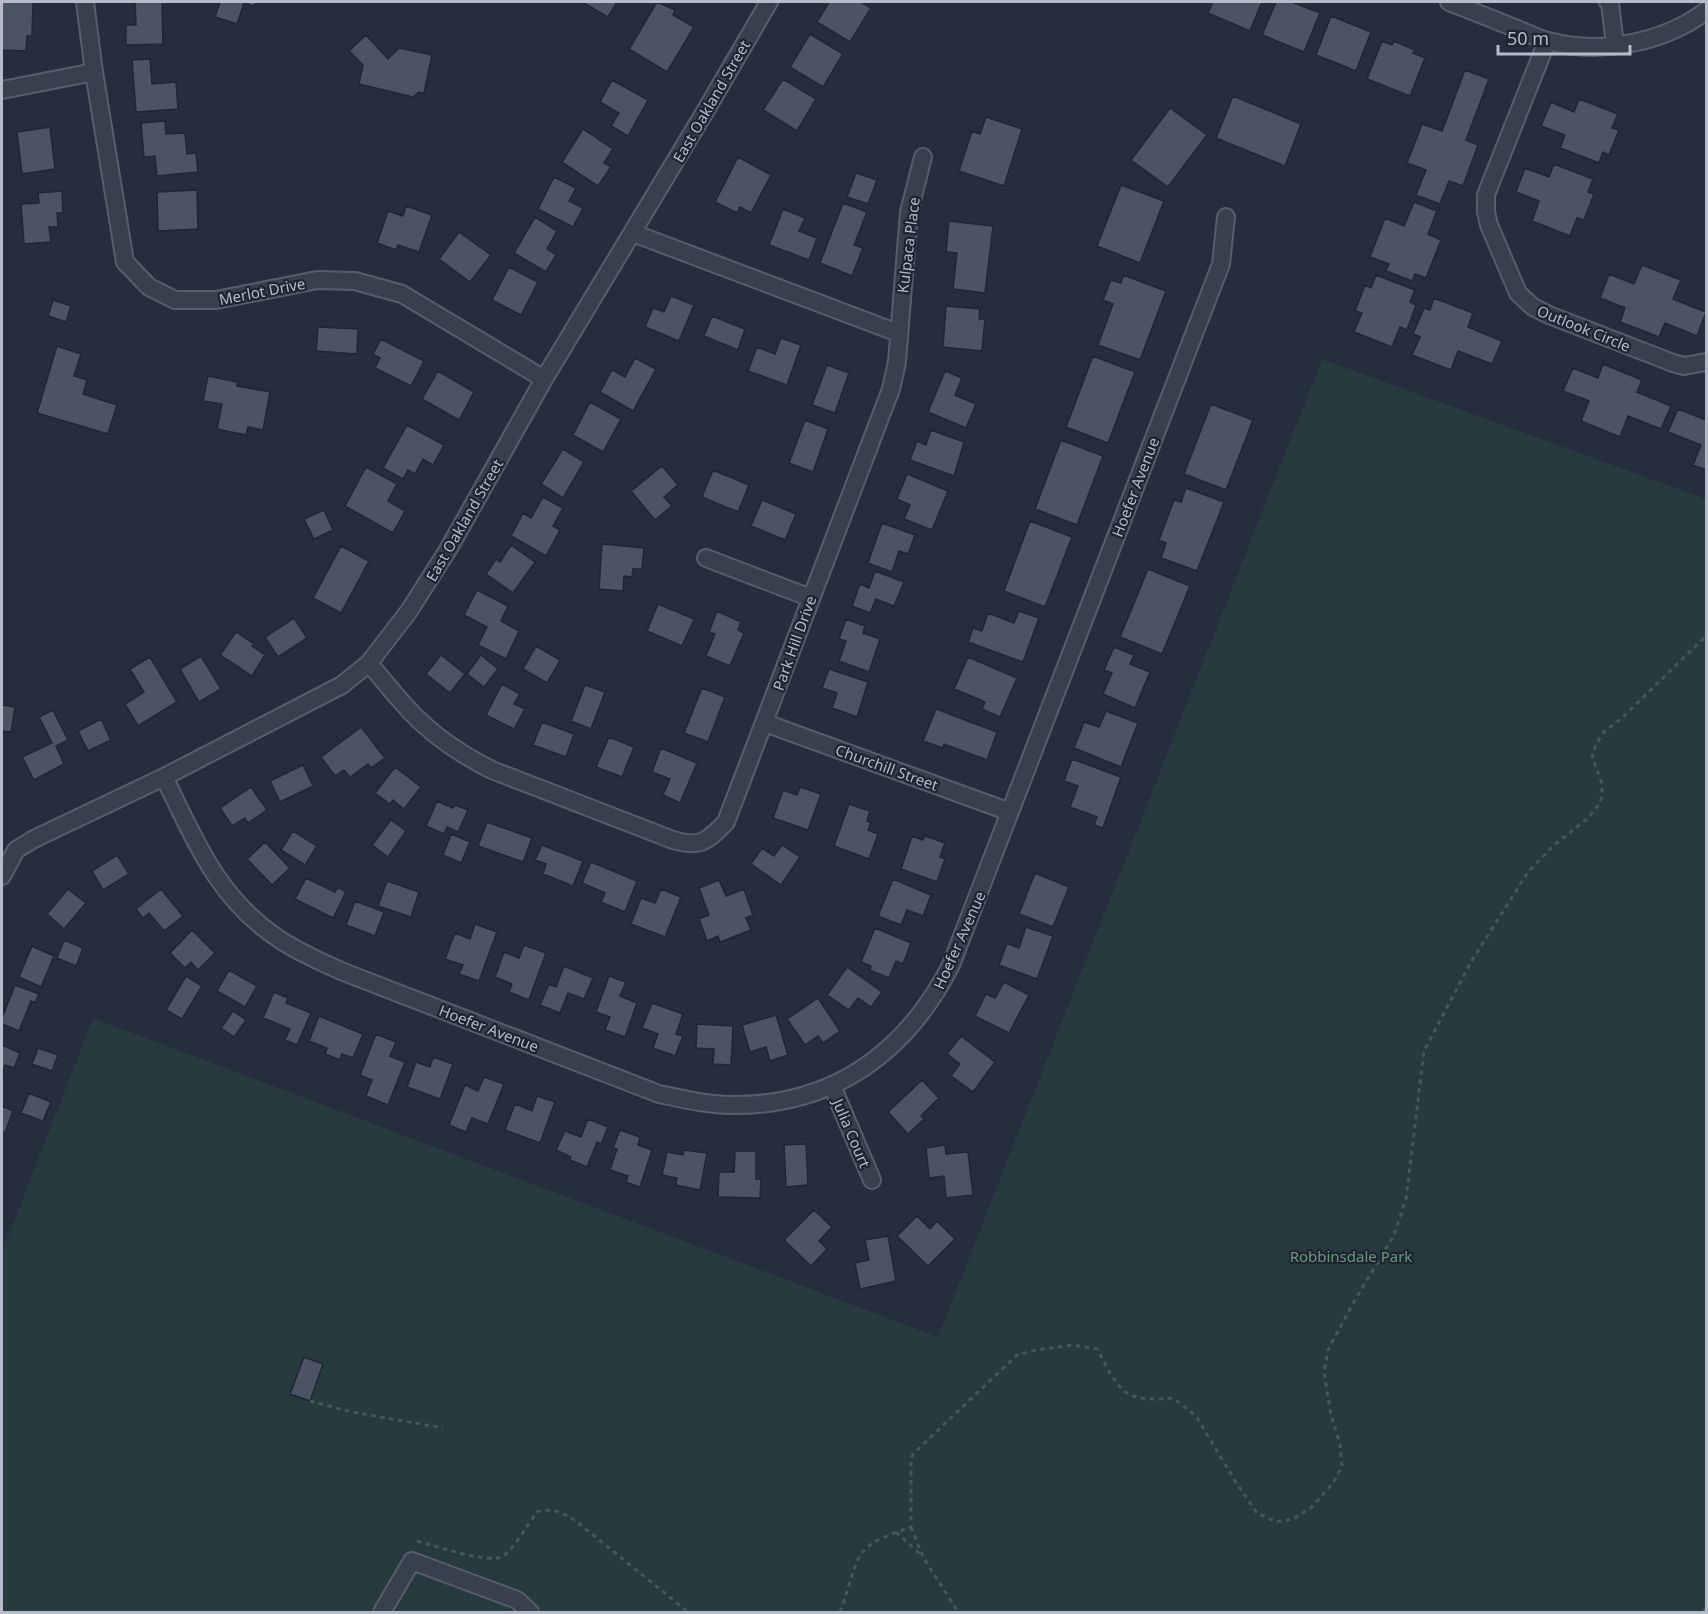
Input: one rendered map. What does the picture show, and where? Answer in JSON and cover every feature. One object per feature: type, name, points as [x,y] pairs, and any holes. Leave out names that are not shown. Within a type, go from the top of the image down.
[{"type":"street","name":"Merlot Drive","points":[[85,2],[125,262],[149,287],[175,300],[216,300],[317,280],[355,281],[402,294],[543,380]]},
{"type":"street","points":[[1449,2],[1547,41],[1581,46],[1615,45],[1640,41],[1670,32],[1707,11]]},
{"type":"street","points":[[1608,2],[1610,3],[1615,45]]},
{"type":"street","name":"East Oakland Street","points":[[16,850],[342,685],[369,663],[409,611],[449,548],[543,380],[633,233],[763,4]]},
{"type":"street","name":"Outlook Circle","points":[[1547,41],[1491,182],[1485,204],[1489,225],[1518,293],[1533,307],[1549,315],[1673,363],[1684,366],[1707,362]]},
{"type":"street","points":[[2,90],[94,72]]},
{"type":"street","name":"Kulpaca Place","points":[[898,333],[909,212],[923,157]]},
{"type":"street","name":"Hoefer Avenue","points":[[164,777],[207,862],[222,886],[245,913],[284,942],[341,971],[659,1094],[732,1105],[802,1095],[832,1086],[865,1068],[891,1047],[913,1024],[936,993],[951,965],[1221,264],[1226,217]]},
{"type":"street","points":[[633,233],[898,333]]},
{"type":"street","name":"Park Hill Drive","points":[[369,663],[410,711],[436,735],[492,771],[689,844],[707,840],[726,822],[891,389],[897,362],[898,333]]},
{"type":"street","points":[[706,558],[811,598]]},
{"type":"street","name":"Churchill Street","points":[[765,723],[1010,812]]},
{"type":"street","points":[[2,841],[16,850],[2,876]]},
{"type":"street","name":"Julia Court","points":[[832,1086],[872,1180]]},
{"type":"street","points":[[382,1612],[412,1561],[517,1600],[530,1612]]},
{"type":"path","points":[[958,1612],[923,1557],[911,1527],[913,1454],[1017,1355],[1073,1345],[1097,1349],[1115,1382],[1130,1396],[1146,1400],[1173,1398],[1196,1416],[1257,1513],[1276,1522],[1293,1519],[1312,1507],[1333,1483],[1342,1466],[1340,1444],[1331,1415],[1324,1372],[1328,1350],[1394,1235],[1407,1199],[1424,1051],[1471,962],[1528,872],[1553,846],[1587,819],[1598,806],[1602,797],[1602,784],[1592,756],[1604,732],[1622,718],[1707,636]]},
{"type":"path","points":[[310,1401],[352,1412],[443,1428]]},
{"type":"path","points":[[417,1541],[494,1560],[507,1552],[537,1512],[545,1509],[554,1510],[565,1513],[576,1521],[688,1612]]},
{"type":"path","points":[[840,1612],[860,1556],[868,1548],[896,1532],[911,1527]]},
{"type":"path","points":[[896,1532],[923,1557]]},
{"type":"path","points":[[1704,1612],[1707,1605]]},
{"type":"green space","name":"Robbinsdale Park","points":[[1322,359],[1706,499],[1706,1612],[2,1612],[2,1252],[93,1018],[938,1337]]},
{"type":"building","points":[[2,2],[33,2],[32,36],[27,36],[26,51],[2,50]]},
{"type":"building","points":[[135,2],[162,2],[163,44],[126,45],[126,25],[136,25]]},
{"type":"building","points":[[220,2],[256,2],[254,6],[244,3],[237,24],[215,17]]},
{"type":"building","points":[[582,2],[617,2],[608,17]]},
{"type":"building","points":[[657,2],[675,10],[673,15],[694,27],[667,72],[629,49]]},
{"type":"building","points":[[829,2],[861,2],[871,8],[850,42],[817,22]]},
{"type":"building","points":[[1213,2],[1262,2],[1250,31],[1208,13]]},
{"type":"building","points":[[1276,2],[1292,2],[1320,13],[1304,52],[1262,35]]},
{"type":"building","points":[[1331,16],[1371,32],[1356,71],[1316,55]]},
{"type":"building","points":[[810,34],[843,54],[823,87],[790,67]]},
{"type":"building","points":[[366,35],[388,59],[399,48],[432,55],[424,93],[419,92],[413,97],[359,84],[363,65],[349,51]]},
{"type":"building","points":[[1382,41],[1392,45],[1394,41],[1415,50],[1413,53],[1425,58],[1410,96],[1367,79]]},
{"type":"building","points":[[150,59],[152,84],[176,82],[178,109],[136,112],[132,60]]},
{"type":"building","points":[[1465,70],[1489,79],[1466,140],[1478,145],[1463,186],[1449,181],[1440,204],[1416,195],[1426,170],[1407,163],[1422,124],[1442,131]]},
{"type":"building","points":[[783,79],[816,99],[797,131],[763,110]]},
{"type":"building","points":[[612,80],[648,100],[628,136],[611,126],[619,113],[600,102]]},
{"type":"building","points":[[1233,96],[1301,124],[1285,166],[1216,138]]},
{"type":"building","points":[[1579,99],[1618,114],[1612,128],[1619,130],[1609,155],[1603,152],[1599,163],[1560,148],[1565,135],[1541,126],[1551,102],[1574,112]]},
{"type":"building","points":[[1170,108],[1207,135],[1168,187],[1131,160]]},
{"type":"building","points":[[986,117],[1022,129],[1004,186],[959,171],[972,131],[980,134]]},
{"type":"building","points":[[165,121],[166,134],[185,133],[187,154],[196,153],[198,172],[157,176],[155,156],[144,157],[141,123]]},
{"type":"building","points":[[50,127],[55,169],[22,174],[17,132]]},
{"type":"building","points":[[583,129],[613,149],[604,163],[611,167],[598,186],[562,162]]},
{"type":"building","points":[[738,157],[771,175],[751,213],[740,207],[737,213],[715,202]]},
{"type":"building","points":[[1554,164],[1593,179],[1588,192],[1594,194],[1584,220],[1577,218],[1570,236],[1532,221],[1539,201],[1516,192],[1525,168],[1549,177]]},
{"type":"building","points":[[856,173],[877,180],[868,204],[847,197]]},
{"type":"building","points":[[554,177],[576,188],[569,201],[583,208],[573,227],[538,209]]},
{"type":"building","points":[[1121,185],[1164,201],[1140,263],[1097,246]]},
{"type":"building","points":[[197,190],[198,229],[158,231],[157,192]]},
{"type":"building","points":[[62,191],[63,213],[57,213],[58,227],[49,227],[51,242],[24,244],[21,204],[39,203],[38,193]]},
{"type":"building","points":[[1414,202],[1437,211],[1428,234],[1441,240],[1426,278],[1415,274],[1412,281],[1386,271],[1389,264],[1370,257],[1385,218],[1404,226]]},
{"type":"building","points":[[843,203],[867,212],[854,245],[863,248],[852,276],[820,263]]},
{"type":"building","points":[[406,206],[432,215],[419,252],[398,245],[396,250],[377,243],[388,211],[403,216]]},
{"type":"building","points":[[783,209],[805,218],[799,231],[817,238],[809,260],[769,245]]},
{"type":"building","points":[[535,217],[557,231],[547,249],[556,255],[546,272],[514,253]]},
{"type":"building","points":[[949,221],[993,226],[985,293],[953,289],[957,253],[946,252]]},
{"type":"building","points":[[459,232],[491,255],[470,282],[439,259]]},
{"type":"building","points":[[1642,265],[1681,280],[1673,299],[1706,312],[1697,336],[1665,323],[1659,337],[1620,322],[1625,308],[1600,298],[1609,274],[1634,284]]},
{"type":"building","points":[[509,267],[538,282],[521,315],[492,300]]},
{"type":"building","points":[[1123,275],[1166,291],[1140,360],[1098,345],[1113,304],[1103,300],[1111,280],[1121,283]]},
{"type":"building","points":[[1376,275],[1415,290],[1410,302],[1416,305],[1407,330],[1400,327],[1392,347],[1354,332],[1362,313],[1355,311],[1365,285],[1371,288]]},
{"type":"building","points":[[671,296],[694,305],[679,341],[645,327],[653,308],[664,312]]},
{"type":"building","points":[[1434,298],[1473,313],[1468,327],[1502,341],[1492,364],[1458,351],[1451,370],[1412,355],[1420,337],[1413,334],[1424,308],[1430,310]]},
{"type":"building","points":[[53,300],[71,306],[66,322],[48,316]]},
{"type":"building","points":[[946,306],[980,309],[979,319],[985,319],[982,351],[943,347]]},
{"type":"building","points":[[712,316],[745,329],[738,350],[704,336]]},
{"type":"building","points":[[318,327],[358,329],[357,354],[316,351]]},
{"type":"building","points":[[781,338],[801,345],[787,385],[748,371],[757,347],[775,354]]},
{"type":"building","points":[[381,339],[424,361],[411,386],[375,368],[380,358],[373,354]]},
{"type":"building","points":[[57,346],[81,354],[74,376],[87,380],[83,394],[117,405],[108,434],[37,413]]},
{"type":"building","points":[[1093,356],[1135,372],[1108,443],[1066,427]]},
{"type":"building","points":[[635,358],[656,369],[633,411],[600,392],[612,370],[625,377]]},
{"type":"building","points":[[1603,364],[1642,380],[1637,392],[1671,406],[1661,429],[1628,416],[1620,437],[1581,421],[1589,401],[1563,391],[1573,368],[1598,378]]},
{"type":"building","points":[[827,365],[849,373],[835,413],[812,405]]},
{"type":"building","points":[[438,371],[474,392],[459,420],[422,399]]},
{"type":"building","points":[[945,371],[962,378],[955,395],[976,404],[966,428],[928,412]]},
{"type":"building","points":[[208,376],[237,382],[237,386],[270,392],[263,430],[248,427],[246,435],[217,429],[222,404],[203,401]]},
{"type":"building","points":[[590,402],[621,419],[603,452],[573,435]]},
{"type":"building","points":[[1211,404],[1253,420],[1226,490],[1184,474]]},
{"type":"building","points":[[1678,409],[1706,420],[1706,470],[1693,465],[1701,445],[1668,432]]},
{"type":"building","points":[[805,420],[828,429],[813,472],[789,463]]},
{"type":"building","points":[[407,425],[444,445],[433,465],[423,459],[415,474],[408,470],[403,479],[383,468]]},
{"type":"building","points":[[931,430],[964,442],[954,476],[910,460],[917,441],[926,445]]},
{"type":"building","points":[[1061,440],[1103,456],[1077,525],[1035,509]]},
{"type":"building","points":[[563,449],[584,462],[563,498],[541,484]]},
{"type":"building","points":[[662,466],[678,485],[664,497],[672,506],[655,520],[631,491]]},
{"type":"building","points":[[366,467],[397,484],[388,501],[405,511],[393,533],[345,506]]},
{"type":"building","points":[[713,470],[749,485],[738,512],[702,497]]},
{"type":"building","points":[[907,474],[948,491],[932,530],[904,519],[910,505],[897,499]]},
{"type":"building","points":[[1186,488],[1224,502],[1197,571],[1161,558],[1166,543],[1159,540],[1174,500],[1181,502]]},
{"type":"building","points":[[543,497],[563,508],[553,526],[560,530],[546,556],[511,536],[523,513],[531,518]]},
{"type":"building","points":[[762,500],[796,514],[785,540],[751,526]]},
{"type":"building","points":[[324,510],[333,530],[314,539],[304,519]]},
{"type":"building","points":[[1030,521],[1072,537],[1045,607],[1004,591]]},
{"type":"building","points":[[882,523],[915,535],[908,554],[899,551],[892,572],[868,563]]},
{"type":"building","points":[[602,544],[644,548],[642,569],[633,569],[632,577],[624,576],[623,591],[599,589]]},
{"type":"building","points":[[511,545],[535,562],[513,593],[486,574],[496,559],[500,562]]},
{"type":"building","points":[[341,546],[369,561],[341,613],[313,598]]},
{"type":"building","points":[[1148,569],[1190,586],[1162,654],[1120,637]]},
{"type":"building","points":[[875,571],[904,582],[894,606],[876,599],[870,613],[852,606],[860,584],[869,588]]},
{"type":"building","points":[[477,590],[508,606],[501,621],[519,631],[506,659],[478,645],[487,627],[464,615]]},
{"type":"building","points":[[658,604],[694,619],[682,646],[647,631]]},
{"type":"building","points":[[717,611],[741,622],[738,630],[744,633],[730,666],[706,656],[715,634],[709,632]]},
{"type":"building","points":[[1019,611],[1039,618],[1023,662],[968,642],[973,628],[982,631],[988,613],[1014,623]]},
{"type":"building","points":[[294,618],[307,638],[278,657],[265,637]]},
{"type":"building","points":[[846,619],[865,626],[863,633],[880,639],[869,672],[839,661],[846,641],[839,639]]},
{"type":"building","points":[[236,632],[265,655],[252,676],[220,655]]},
{"type":"building","points":[[536,646],[560,660],[547,683],[523,669]]},
{"type":"building","points":[[1114,647],[1134,655],[1130,664],[1150,672],[1135,708],[1103,694],[1112,673],[1104,670]]},
{"type":"building","points":[[441,655],[465,674],[450,693],[426,674]]},
{"type":"building","points":[[481,655],[498,669],[484,687],[467,674]]},
{"type":"building","points":[[201,656],[221,689],[199,702],[180,669]]},
{"type":"building","points":[[150,657],[177,702],[138,726],[125,704],[144,692],[130,669]]},
{"type":"building","points":[[968,657],[1017,678],[1000,717],[982,709],[985,702],[954,689]]},
{"type":"building","points":[[829,669],[868,682],[857,717],[832,708],[837,693],[822,688]]},
{"type":"building","points":[[502,684],[520,694],[514,704],[525,709],[514,729],[486,715]]},
{"type":"building","points":[[585,685],[605,692],[591,729],[571,721]]},
{"type":"building","points":[[702,688],[725,697],[708,742],[684,733]]},
{"type":"building","points":[[2,705],[15,707],[11,732],[2,731]]},
{"type":"building","points":[[936,709],[997,732],[987,760],[944,744],[943,748],[923,741]]},
{"type":"building","points":[[53,710],[68,740],[56,746],[64,764],[34,780],[22,757],[52,743],[39,717]]},
{"type":"building","points":[[1106,711],[1138,723],[1121,767],[1074,748],[1084,722],[1099,727]]},
{"type":"building","points":[[101,719],[111,740],[88,751],[78,731]]},
{"type":"building","points":[[542,722],[574,734],[566,757],[533,745]]},
{"type":"building","points":[[361,727],[385,758],[371,768],[368,764],[350,777],[344,770],[335,776],[321,757]]},
{"type":"building","points":[[609,737],[634,747],[622,777],[596,767]]},
{"type":"building","points":[[661,748],[697,763],[680,803],[663,795],[670,779],[652,772]]},
{"type":"building","points":[[1072,759],[1121,777],[1103,828],[1094,825],[1097,817],[1070,807],[1078,786],[1064,781]]},
{"type":"building","points":[[303,765],[313,786],[280,802],[270,781]]},
{"type":"building","points":[[395,767],[421,787],[404,809],[393,800],[390,804],[375,793]]},
{"type":"building","points":[[251,787],[267,810],[248,823],[245,818],[232,826],[220,808]]},
{"type":"building","points":[[800,787],[821,794],[808,830],[773,818],[783,790],[797,795]]},
{"type":"building","points":[[437,801],[453,808],[455,805],[468,810],[458,832],[447,827],[444,834],[426,826]]},
{"type":"building","points":[[849,804],[870,811],[867,821],[871,823],[868,830],[878,834],[869,859],[834,846]]},
{"type":"building","points":[[391,820],[406,831],[388,857],[372,845]]},
{"type":"building","points":[[487,822],[532,838],[523,862],[478,846]]},
{"type":"building","points":[[293,831],[317,846],[305,865],[281,850]]},
{"type":"building","points":[[451,834],[470,842],[461,863],[443,855]]},
{"type":"building","points":[[912,836],[923,840],[925,836],[945,843],[940,857],[945,859],[937,882],[901,869]]},
{"type":"building","points":[[265,842],[290,868],[272,885],[247,859]]},
{"type":"building","points":[[542,845],[583,861],[573,886],[543,874],[546,864],[535,860]]},
{"type":"building","points":[[782,845],[800,857],[781,885],[751,864],[762,848],[774,856]]},
{"type":"building","points":[[117,855],[129,874],[103,890],[92,871]]},
{"type":"building","points":[[591,862],[637,881],[625,912],[601,902],[605,893],[582,883]]},
{"type":"building","points":[[1035,873],[1069,887],[1053,927],[1019,914]]},
{"type":"building","points":[[306,878],[335,892],[338,887],[346,892],[333,918],[295,899]]},
{"type":"building","points":[[893,879],[931,895],[923,916],[907,910],[901,925],[878,916]]},
{"type":"building","points":[[719,880],[726,896],[744,889],[753,915],[746,918],[751,930],[720,942],[718,936],[707,941],[699,919],[709,915],[699,888]]},
{"type":"building","points":[[387,881],[419,892],[411,917],[378,906]]},
{"type":"building","points":[[68,889],[86,903],[64,929],[47,914]]},
{"type":"building","points":[[161,889],[183,916],[164,931],[149,913],[143,918],[136,909]]},
{"type":"building","points":[[661,889],[681,897],[665,937],[631,924],[641,898],[655,903]]},
{"type":"building","points":[[355,901],[384,912],[375,936],[346,925]]},
{"type":"building","points":[[475,924],[497,932],[479,981],[459,974],[463,965],[445,959],[455,933],[470,939]]},
{"type":"building","points":[[1026,927],[1053,936],[1037,979],[999,965],[1007,943],[1019,948]]},
{"type":"building","points":[[875,928],[911,943],[903,964],[896,961],[889,978],[870,970],[871,966],[861,962]]},
{"type":"building","points":[[192,930],[215,953],[198,970],[191,962],[185,968],[170,953]]},
{"type":"building","points":[[64,940],[83,948],[76,966],[57,958]]},
{"type":"building","points":[[524,945],[546,953],[529,1000],[509,992],[512,984],[495,977],[504,952],[519,958]]},
{"type":"building","points":[[32,946],[54,956],[41,987],[19,977]]},
{"type":"building","points":[[564,966],[593,978],[584,999],[568,993],[560,1013],[540,1005],[549,984],[556,987]]},
{"type":"building","points":[[847,967],[882,992],[871,1007],[858,998],[849,1010],[827,995]]},
{"type":"building","points":[[229,970],[257,986],[245,1007],[217,991]]},
{"type":"building","points":[[186,976],[202,986],[182,1019],[166,1010]]},
{"type":"building","points":[[609,976],[626,982],[620,996],[637,1003],[625,1037],[605,1030],[610,1017],[596,1012]]},
{"type":"building","points":[[1004,982],[1029,995],[1009,1033],[975,1016],[986,994],[995,998]]},
{"type":"building","points":[[15,985],[39,994],[35,1003],[31,1001],[19,1031],[2,1024],[2,1018]]},
{"type":"building","points":[[274,992],[288,998],[286,1003],[311,1013],[297,1045],[285,1040],[290,1029],[263,1018]]},
{"type":"building","points":[[818,998],[840,1031],[823,1043],[818,1036],[805,1045],[787,1019]]},
{"type":"building","points":[[652,1003],[683,1014],[676,1034],[683,1036],[675,1056],[653,1048],[658,1034],[642,1028]]},
{"type":"building","points":[[233,1011],[246,1020],[234,1037],[221,1028]]},
{"type":"building","points":[[776,1015],[788,1055],[770,1061],[766,1047],[750,1052],[742,1025]]},
{"type":"building","points":[[319,1016],[363,1034],[353,1058],[342,1054],[340,1060],[325,1054],[327,1048],[309,1041]]},
{"type":"building","points":[[697,1024],[733,1026],[731,1065],[713,1064],[714,1049],[696,1048]]},
{"type":"building","points":[[376,1034],[396,1042],[390,1056],[405,1062],[388,1105],[366,1096],[372,1080],[360,1075]]},
{"type":"building","points":[[961,1036],[995,1062],[973,1092],[951,1076],[960,1064],[947,1054]]},
{"type":"building","points":[[2,1045],[20,1053],[14,1068],[5,1065],[2,1075]]},
{"type":"building","points":[[38,1048],[58,1055],[52,1071],[32,1064]]},
{"type":"building","points":[[433,1057],[453,1064],[440,1099],[407,1087],[416,1062],[430,1067]]},
{"type":"building","points":[[484,1077],[504,1084],[488,1124],[472,1118],[466,1132],[449,1125],[465,1085],[478,1091]]},
{"type":"building","points":[[922,1080],[939,1098],[921,1116],[924,1119],[908,1134],[888,1112]]},
{"type":"building","points":[[29,1093],[51,1102],[43,1121],[21,1113]]},
{"type":"building","points":[[537,1096],[555,1102],[540,1143],[505,1130],[515,1104],[532,1111]]},
{"type":"building","points":[[2,1106],[13,1111],[5,1133],[2,1131]]},
{"type":"building","points":[[588,1119],[608,1127],[601,1144],[597,1142],[587,1167],[570,1160],[571,1157],[556,1150],[565,1131],[581,1137]]},
{"type":"building","points":[[620,1130],[640,1137],[638,1145],[652,1150],[640,1187],[626,1182],[628,1176],[610,1170],[617,1149],[613,1148]]},
{"type":"building","points":[[806,1144],[808,1185],[786,1187],[784,1145]]},
{"type":"building","points":[[945,1145],[946,1154],[968,1152],[973,1195],[946,1198],[944,1176],[929,1178],[926,1148]]},
{"type":"building","points":[[684,1150],[707,1153],[700,1190],[676,1185],[677,1178],[662,1175],[667,1152],[683,1155]]},
{"type":"building","points":[[735,1151],[756,1151],[756,1179],[761,1179],[760,1198],[718,1197],[719,1172],[734,1172]]},
{"type":"building","points":[[814,1210],[832,1227],[819,1241],[827,1249],[811,1266],[784,1240]]},
{"type":"building","points":[[917,1216],[930,1229],[937,1221],[955,1239],[928,1266],[897,1236]]},
{"type":"building","points":[[888,1236],[896,1281],[860,1289],[855,1263],[869,1260],[865,1240]]},
{"type":"building","points":[[304,1357],[323,1364],[310,1401],[290,1394]]}]
